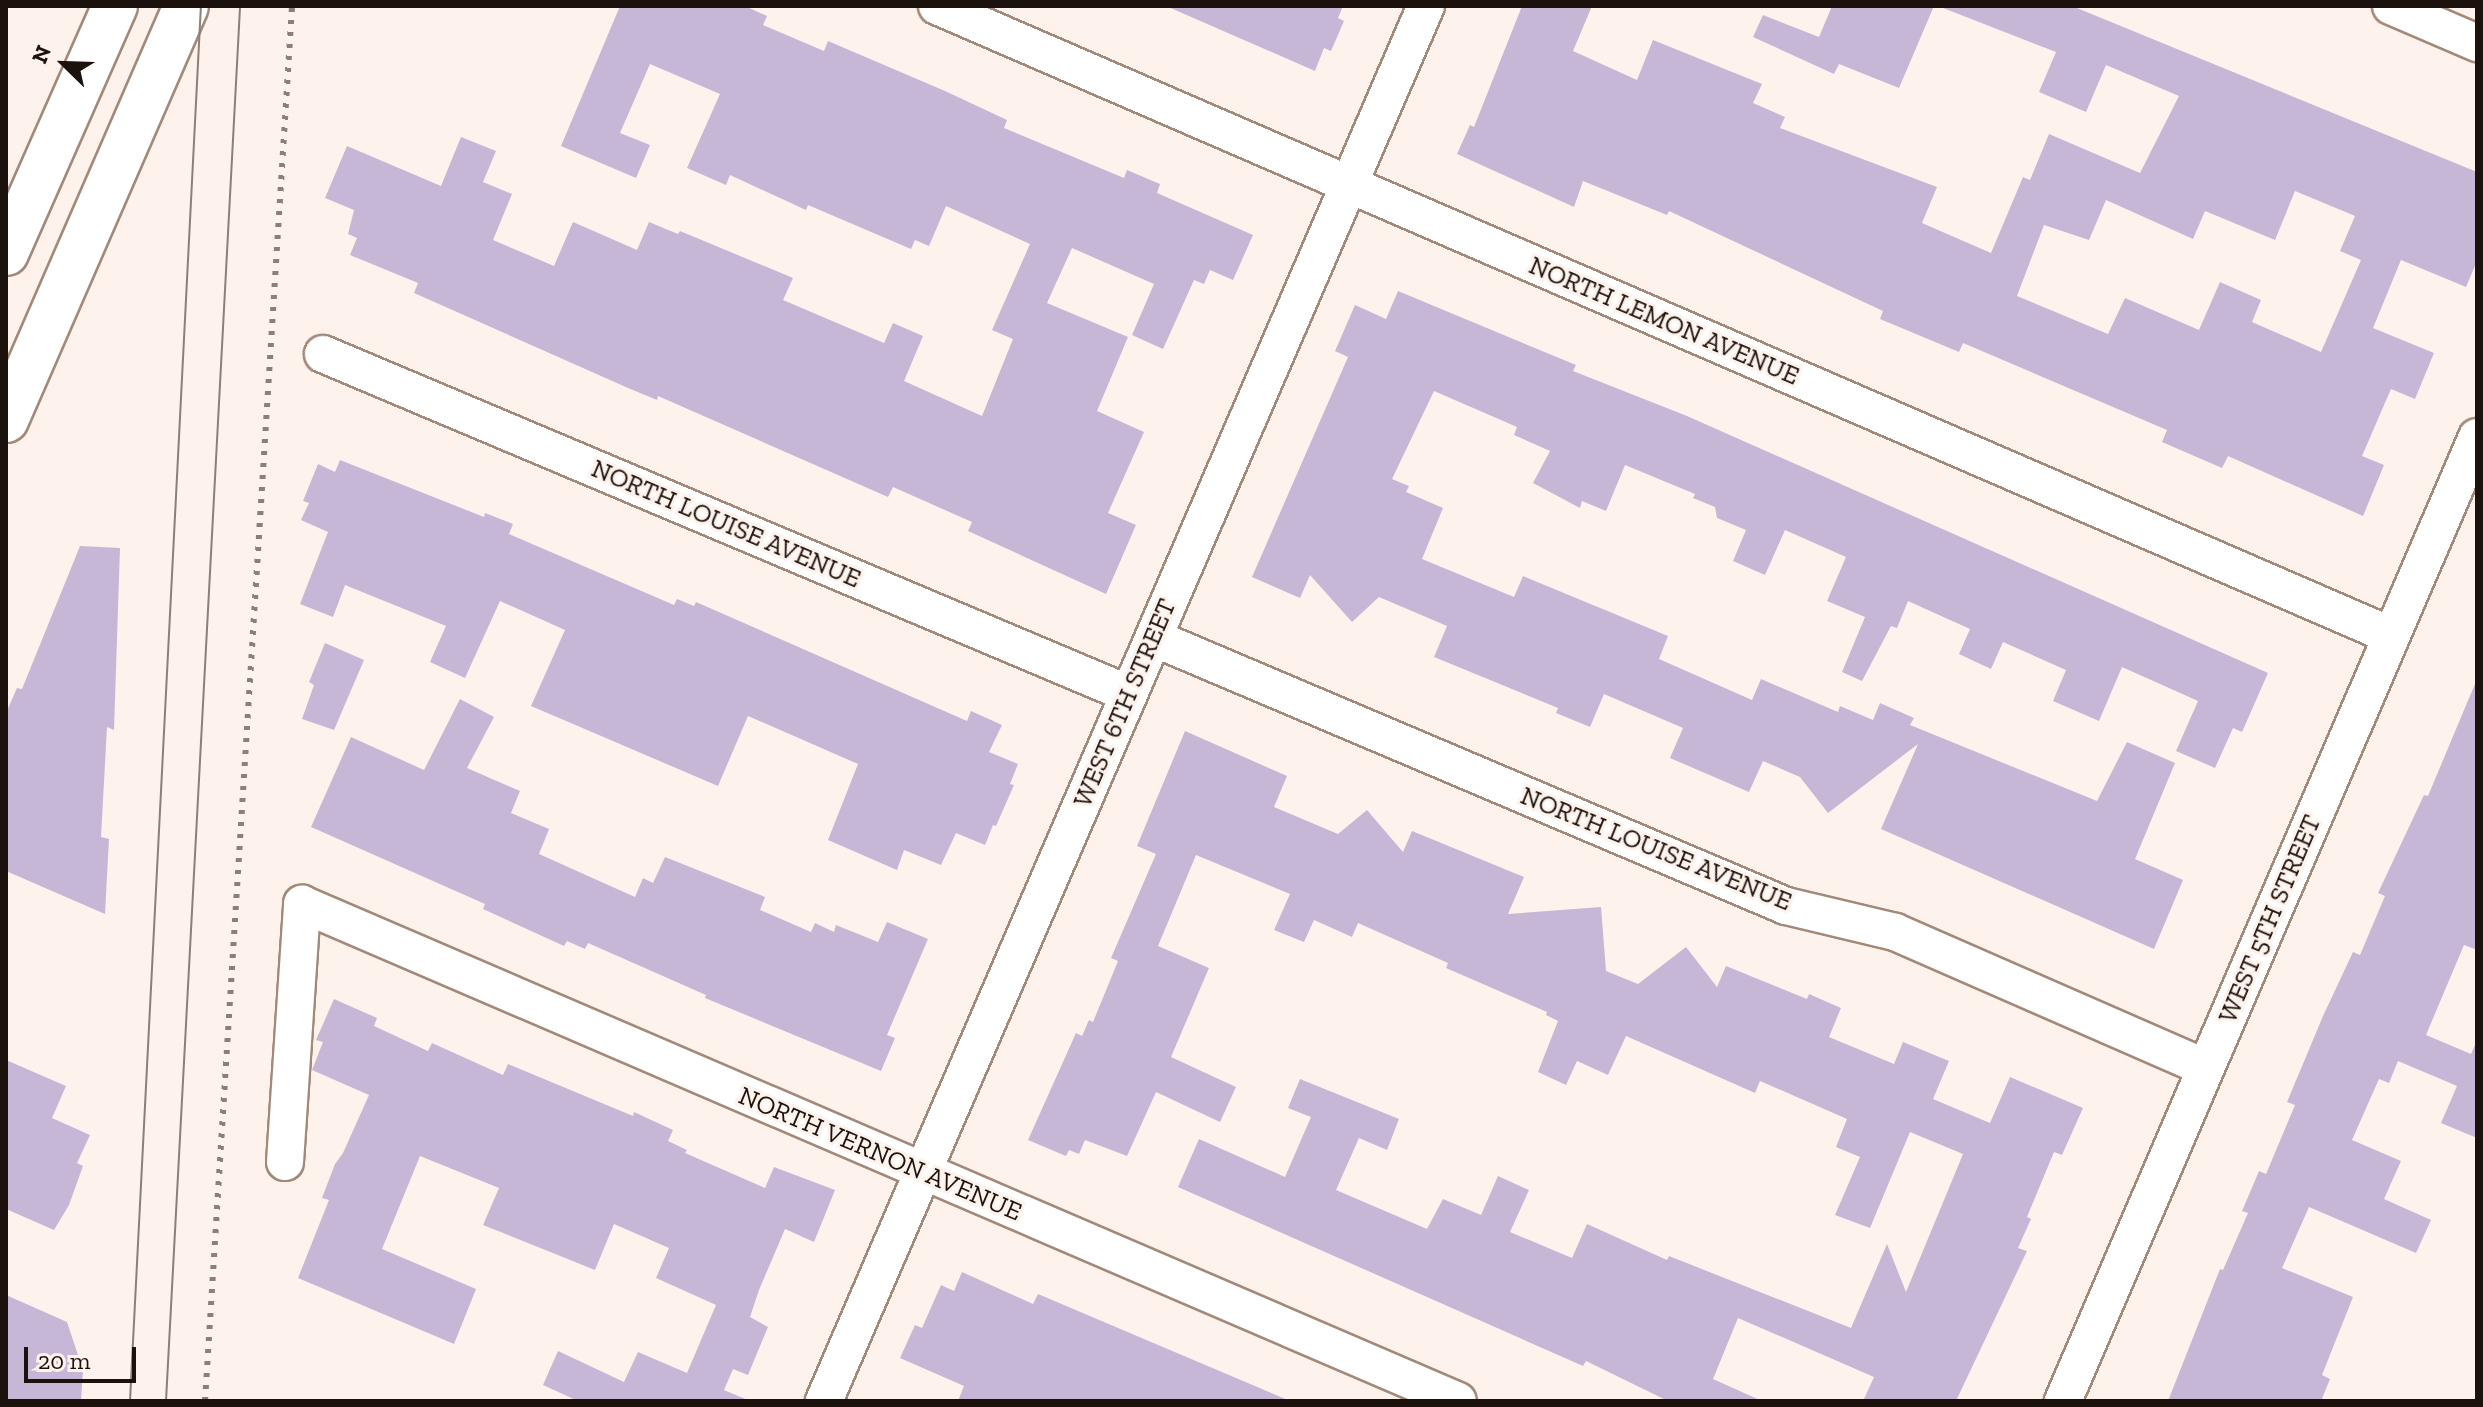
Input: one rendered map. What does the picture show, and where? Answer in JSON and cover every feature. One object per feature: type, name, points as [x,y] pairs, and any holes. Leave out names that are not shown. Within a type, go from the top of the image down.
[{"type":"main road","points":[[6,253],[115,6]]},
{"type":"main road","points":[[6,420],[186,6]]},
{"type":"street","name":"NORTH LEMON AVENUE","points":[[937,6],[2390,635]]},
{"type":"street","name":"WEST 6TH STREET","points":[[824,1401],[1426,6]]},
{"type":"street","points":[[2391,6],[2477,43]]},
{"type":"street","name":"NORTH LOUISE AVENUE","points":[[323,354],[1129,694]]},
{"type":"street","name":"WEST 5TH STREET","points":[[2063,1401],[2477,437]]},
{"type":"street","name":"NORTH LOUISE AVENUE","points":[[1154,638],[1786,906],[1895,932],[2206,1068]]},
{"type":"street","name":"NORTH VERNON AVENUE","points":[[285,1162],[302,904],[921,1173],[1458,1401]]},
{"type":"building","points":[[620,6],[745,6],[767,16],[763,25],[824,51],[828,41],[945,91],[1007,120],[1004,128],[1124,178],[1127,170],[1160,184],[1157,193],[1253,235],[1233,280],[1210,270],[1204,284],[1194,280],[1163,349],[1132,335],[1154,284],[1072,248],[1047,303],[1128,337],[1097,411],[1144,432],[1108,513],[1136,525],[1106,594],[968,531],[972,522],[893,487],[888,497],[658,396],[657,400],[628,388],[414,293],[418,283],[350,255],[357,238],[348,234],[354,210],[325,198],[347,146],[441,186],[461,137],[496,151],[483,182],[512,194],[493,240],[554,266],[573,222],[637,250],[649,222],[678,234],[680,231],[793,278],[783,300],[884,343],[893,323],[923,336],[904,381],[982,416],[1013,339],[992,330],[1030,244],[946,206],[929,246],[915,240],[911,249],[808,205],[806,210],[730,175],[726,185],[687,168],[720,94],[650,64],[620,133],[650,145],[636,178],[561,146]]},
{"type":"building","points":[[1166,6],[1343,6],[1338,18],[1344,21],[1331,51],[1324,48],[1315,71]]},
{"type":"building","points":[[1522,6],[1592,6],[1573,51],[1637,80],[1653,40],[1762,84],[1753,103],[1785,117],[1780,128],[1937,187],[1922,223],[1991,253],[2023,177],[2030,180],[2049,134],[2140,173],[2179,96],[2106,65],[2086,112],[2039,92],[2056,52],[1943,8],[2072,6],[2477,172],[2477,261],[2466,287],[2401,260],[2373,328],[2434,353],[2415,399],[2391,389],[2362,456],[2384,465],[2363,516],[2228,456],[2222,468],[2162,442],[2167,430],[1963,343],[1959,352],[1880,319],[1883,311],[1669,211],[1667,215],[1583,181],[1574,207],[1457,154],[1470,125],[1474,127]],"holes":[[[2295,191],[2355,216],[2340,251],[2361,260],[2321,352],[2252,322],[2261,300],[2220,282],[2199,330],[2125,298],[2108,334],[2017,296],[2044,225],[2089,240],[2106,200],[2193,239],[2205,211],[2275,240]]]},
{"type":"building","points":[[1832,6],[1934,6],[1899,88],[1839,64],[1834,74],[1753,37],[1763,15],[1819,37]]},
{"type":"building","points":[[1398,291],[1576,365],[1573,371],[1687,416],[2268,673],[2242,732],[2233,728],[2215,768],[2176,751],[2198,701],[2122,667],[2099,721],[2053,701],[2066,670],[2003,642],[1991,669],[1959,654],[1970,629],[1908,601],[1897,628],[1891,626],[1862,681],[1842,672],[1865,617],[1827,601],[1846,557],[1785,530],[1765,575],[1733,561],[1746,530],[1717,518],[1715,507],[1693,498],[1695,494],[1625,465],[1606,511],[1582,501],[1580,508],[1533,483],[1550,451],[1514,435],[1517,427],[1434,391],[1392,479],[1409,486],[1406,492],[1443,508],[1422,559],[1514,597],[1523,576],[1668,636],[1659,659],[1752,700],[1761,679],[1838,712],[1840,706],[1873,720],[1880,703],[1914,718],[1910,725],[2097,801],[2127,742],[2175,763],[2135,859],[2183,880],[2154,949],[1881,829],[1918,744],[1828,813],[1800,777],[1763,761],[1749,792],[1670,758],[1683,728],[1604,694],[1590,727],[1556,713],[1558,708],[1434,657],[1447,626],[1379,597],[1352,622],[1310,575],[1300,598],[1252,577],[1348,357],[1335,351],[1355,305],[1386,319]]},
{"type":"building","points":[[340,460],[484,517],[485,513],[513,524],[509,534],[674,605],[677,599],[694,606],[696,602],[967,721],[971,711],[1002,725],[989,752],[1018,764],[1010,784],[1014,785],[996,826],[993,825],[985,845],[956,833],[941,865],[904,850],[897,870],[828,840],[858,764],[748,716],[718,786],[531,706],[565,630],[500,601],[465,678],[430,662],[446,626],[345,585],[333,617],[300,604],[328,532],[301,520],[309,503],[303,501],[318,464],[335,472]]},
{"type":"building","points":[[80,546],[120,548],[114,730],[107,727],[101,837],[109,839],[105,914],[6,871],[6,713],[17,688],[22,689]]},
{"type":"building","points":[[325,643],[364,660],[334,730],[302,719],[314,685],[309,682]]},
{"type":"building","points":[[2477,679],[2477,950],[2464,945],[2426,1035],[2471,1054],[2477,1040],[2477,1138],[2441,1123],[2457,1086],[2398,1061],[2389,1083],[2379,1079],[2352,1140],[2401,1161],[2384,1199],[2431,1220],[2416,1253],[2309,1207],[2282,1268],[2353,1297],[2322,1375],[2330,1379],[2321,1401],[2168,1401],[2220,1269],[2223,1270],[2248,1213],[2242,1211],[2259,1171],[2266,1174],[2295,1105],[2287,1102],[2323,1016],[2353,952],[2360,955],[2385,896],[2378,893],[2424,795],[2428,796]]},
{"type":"building","points":[[460,699],[494,717],[467,768],[520,791],[511,813],[549,829],[539,854],[635,897],[643,878],[653,883],[665,857],[765,897],[760,910],[811,932],[815,923],[834,932],[836,925],[878,942],[887,922],[928,939],[887,1035],[895,1038],[881,1071],[705,998],[706,995],[588,943],[585,949],[567,941],[564,946],[483,909],[485,904],[311,827],[351,737],[424,770]]},
{"type":"building","points":[[1185,731],[1287,776],[1274,807],[1338,834],[1367,810],[1403,852],[1412,831],[1524,877],[1508,914],[1601,907],[1606,971],[1638,984],[1686,947],[1717,987],[1726,966],[1807,999],[1809,994],[1841,1008],[1829,1037],[1894,1064],[1903,1042],[1949,1061],[1933,1099],[1990,1123],[2010,1077],[2083,1108],[2062,1155],[2054,1152],[2027,1217],[2031,1219],[2018,1248],[2027,1251],[1956,1401],[1863,1401],[1874,1377],[1738,1318],[1713,1379],[1762,1401],[1668,1401],[1586,1361],[1583,1366],[1178,1187],[1199,1139],[1285,1177],[1311,1117],[1288,1108],[1300,1079],[1399,1119],[1387,1150],[1359,1138],[1336,1190],[1427,1229],[1443,1199],[1481,1215],[1498,1176],[1529,1190],[1510,1232],[1572,1258],[1587,1224],[1667,1260],[1669,1256],[1851,1328],[1887,1244],[1906,1292],[1963,1154],[1910,1132],[1870,1228],[1835,1215],[1860,1157],[1836,1147],[1847,1119],[1760,1081],[1755,1093],[1626,1036],[1608,1075],[1577,1061],[1566,1085],[1538,1072],[1558,1021],[1546,1015],[1547,1012],[1446,968],[1448,963],[1358,923],[1352,937],[1314,920],[1304,942],[1274,930],[1290,894],[1196,855],[1158,946],[1209,968],[1171,1057],[1236,1087],[1220,1122],[1156,1092],[1127,1156],[1085,1140],[1079,1154],[1069,1150],[1066,1156],[1028,1140],[1076,1033],[1082,1036],[1089,1020],[1093,1022],[1118,961],[1111,958],[1156,854],[1137,846]]},
{"type":"building","points":[[334,999],[377,1018],[374,1026],[428,1051],[432,1043],[503,1075],[508,1064],[633,1116],[634,1112],[673,1130],[668,1141],[687,1150],[685,1153],[765,1188],[774,1167],[835,1190],[814,1242],[785,1229],[759,1290],[750,1317],[768,1327],[748,1375],[733,1369],[724,1390],[750,1401],[578,1401],[543,1385],[558,1351],[624,1382],[638,1352],[687,1373],[716,1305],[656,1278],[669,1248],[614,1224],[595,1270],[483,1225],[499,1188],[420,1156],[382,1249],[476,1289],[454,1344],[298,1278],[329,1200],[322,1198],[335,1164],[369,1095],[312,1070],[323,1042],[316,1040]]},
{"type":"building","points":[[6,1060],[66,1086],[52,1118],[90,1135],[77,1163],[83,1166],[69,1205],[54,1230],[6,1209]]},
{"type":"building","points":[[962,1272],[1033,1304],[1038,1294],[1290,1401],[958,1401],[964,1386],[900,1358],[915,1325],[922,1328],[941,1285],[954,1291]]},
{"type":"building","points":[[6,1295],[67,1322],[83,1370],[81,1401],[6,1401]]},
{"type":"tram line","points":[[130,1401],[201,6]]},
{"type":"tram line","points":[[166,1401],[240,6]]},
{"type":"railway","points":[[205,1401],[292,6]]}]
